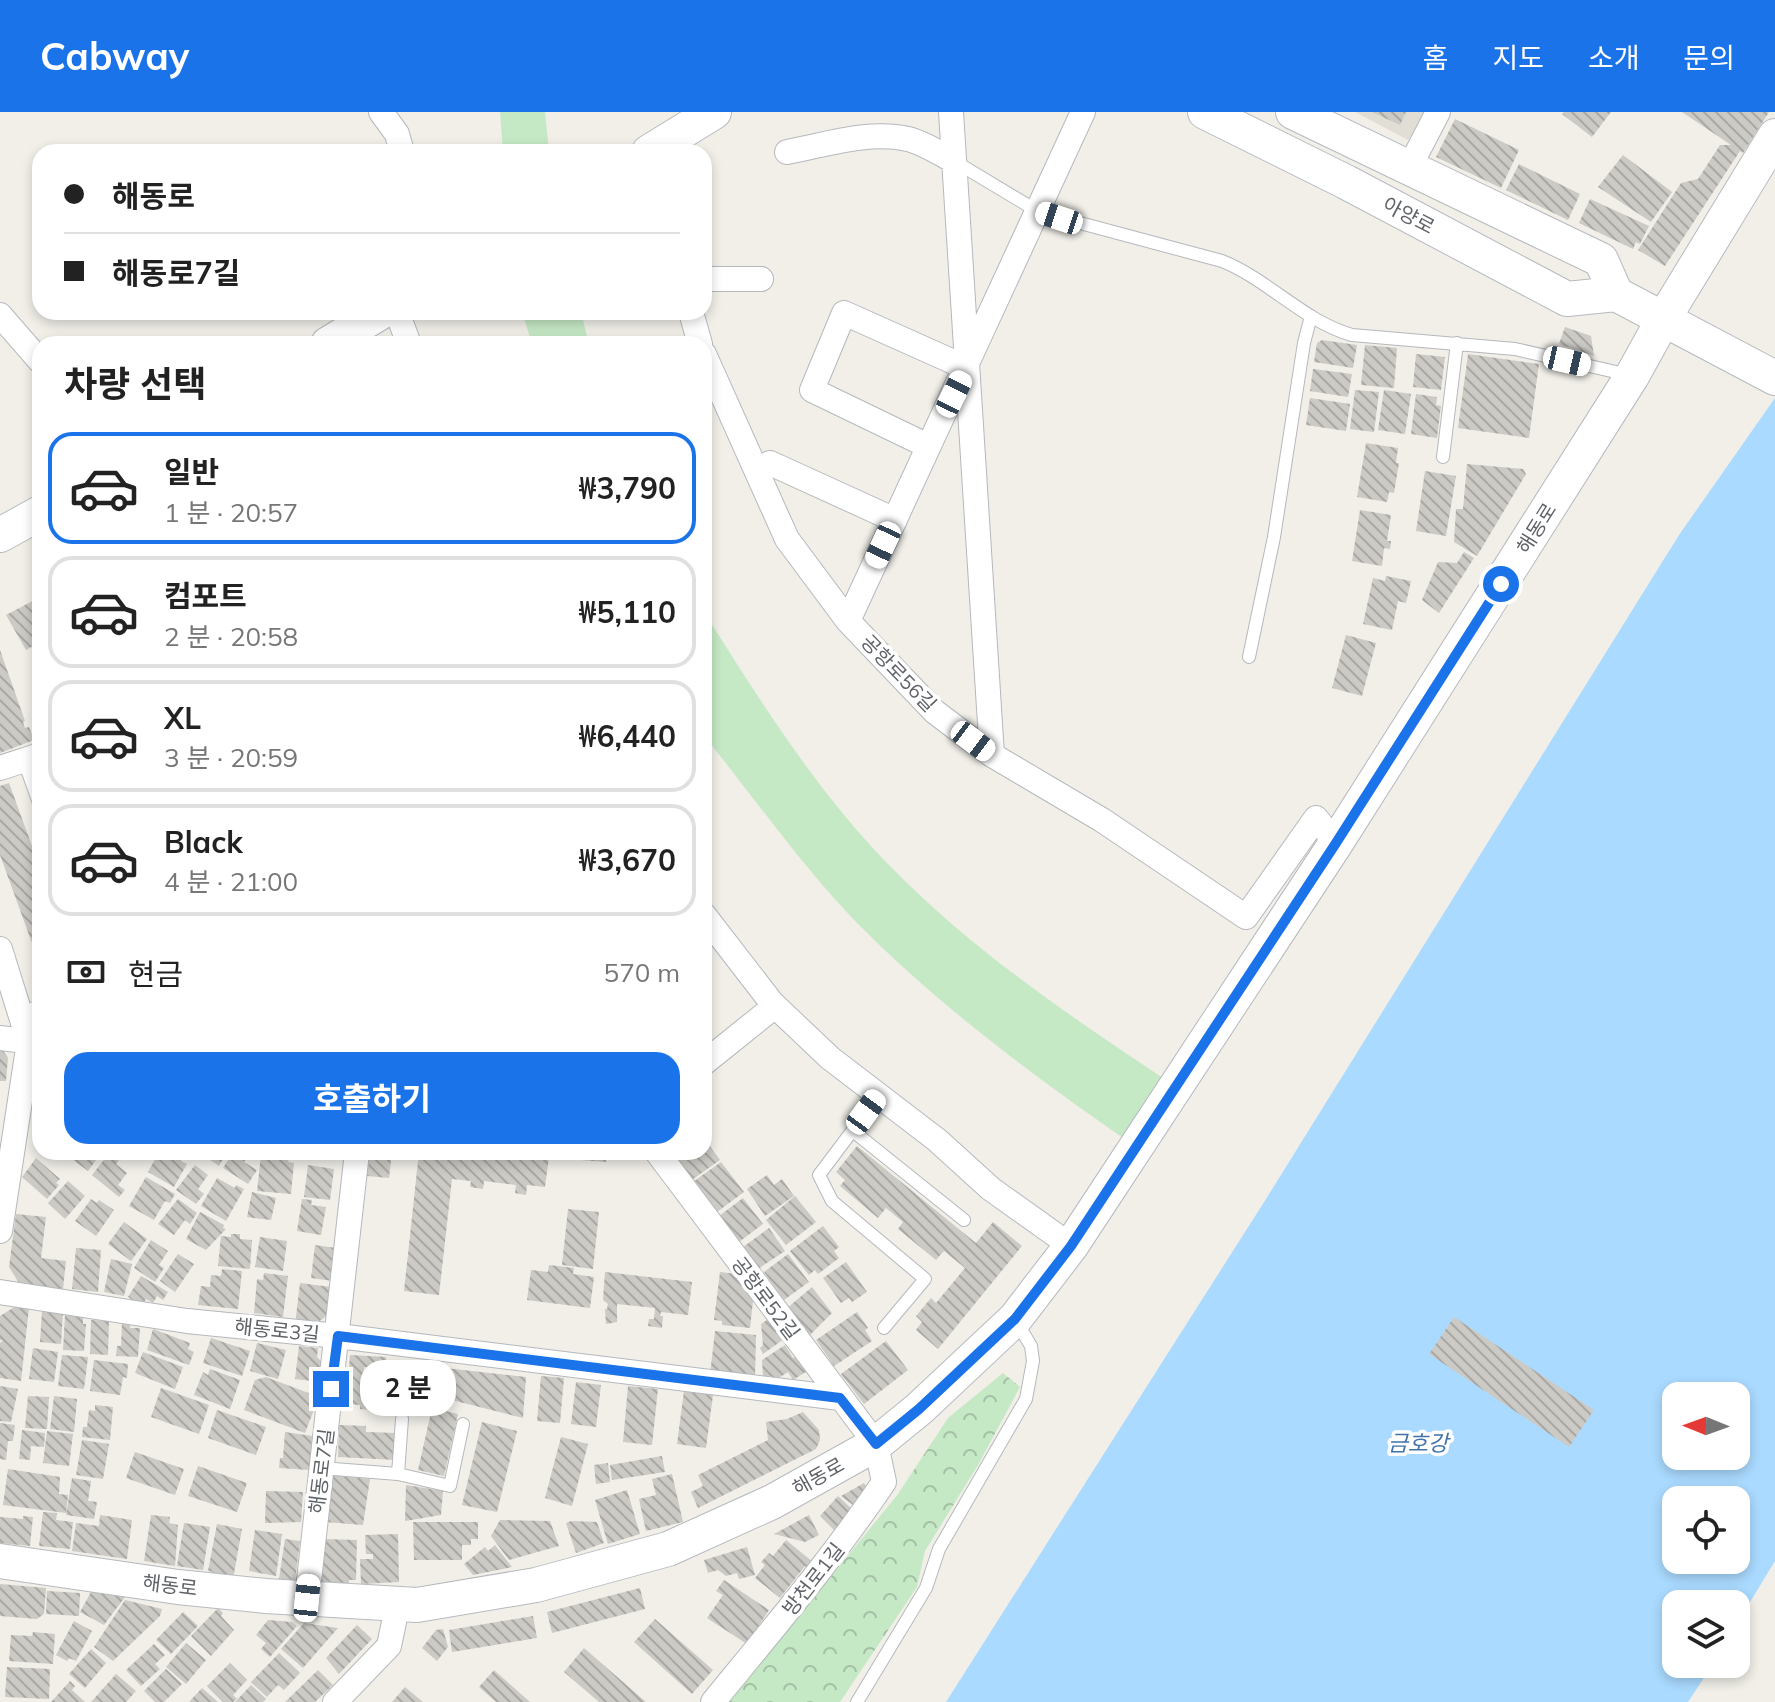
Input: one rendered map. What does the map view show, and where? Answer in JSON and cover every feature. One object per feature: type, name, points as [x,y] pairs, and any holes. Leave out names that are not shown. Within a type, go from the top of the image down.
[{"type":"street","points":[[381,112],[397,134],[400,144]]},
{"type":"street","points":[[663,144],[714,112]]},
{"type":"street","points":[[951,112],[992,755]]},
{"type":"street","points":[[848,621],[1083,112]]},
{"type":"street","name":"아양로","points":[[1205,112],[1346,182],[1567,299],[1616,294],[1601,260],[1293,112]]},
{"type":"street","points":[[1409,168],[1438,112]]},
{"type":"street","name":"해동로","points":[[0,1561],[178,1587],[417,1605],[536,1585],[668,1549],[772,1502],[876,1444],[919,1409],[1015,1319],[1071,1246],[1336,843],[1632,376],[1775,136]]},
{"type":"street","points":[[787,152],[862,138],[895,137],[923,144],[954,161]]},
{"type":"street","points":[[712,279],[761,279]]},
{"type":"street","points":[[1616,294],[1775,378]]},
{"type":"street","points":[[928,446],[812,390],[844,313],[967,368]]},
{"type":"street","points":[[0,315],[32,352]]},
{"type":"street","points":[[341,336],[368,320]]},
{"type":"street","name":"공항로56길","points":[[712,372],[787,539],[848,621],[935,712],[992,755],[1102,820],[1246,917],[1316,818],[1336,843]]},
{"type":"street","points":[[770,463],[895,520]]},
{"type":"street","points":[[0,535],[32,517]]},
{"type":"street","points":[[0,768],[32,758]]},
{"type":"street","points":[[712,925],[775,1006],[830,1058],[937,1140],[991,1189],[1071,1246]]},
{"type":"street","points":[[0,949],[30,1010]]},
{"type":"street","points":[[712,1057],[775,1006]]},
{"type":"street","points":[[0,1038],[32,1043]]},
{"type":"street","points":[[0,1231],[8,1130],[32,1053]]},
{"type":"street","name":"해동로7길","points":[[307,1598],[356,1160]]},
{"type":"street","name":"공항로52길","points":[[663,1160],[876,1444]]},
{"type":"street","name":"해동로3길","points":[[0,1292],[187,1321],[338,1336],[840,1398]]},
{"type":"street","name":"방천로1길","points":[[713,1702],[793,1605],[884,1482],[876,1444]]},
{"type":"street","points":[[335,1702],[389,1646],[398,1603]]},
{"type":"lane","points":[[954,161],[1039,212],[1222,261],[1247,272],[1335,330],[1352,335],[1515,349],[1632,376]]},
{"type":"lane","points":[[1249,657],[1274,537],[1304,343],[1311,316]]},
{"type":"lane","points":[[1443,457],[1457,343]]},
{"type":"lane","points":[[880,1094],[819,1175],[832,1201],[925,1279],[884,1328]]},
{"type":"lane","points":[[853,1131],[964,1220]]},
{"type":"lane","points":[[857,1702],[926,1588],[939,1549],[1026,1399],[1033,1361],[1031,1346],[1015,1319]]},
{"type":"lane","points":[[398,1474],[402,1419]]},
{"type":"lane","points":[[321,1468],[398,1474],[450,1486],[463,1424]]},
{"type":"shaded area","points":[[1355,112],[1428,112],[1408,140]]},
{"type":"green space","points":[[500,112],[545,112],[548,144],[502,144]]},
{"type":"green space","points":[[524,320],[583,320],[587,336],[530,336]]},
{"type":"green space","points":[[712,624],[812,774],[887,863],[989,955],[1175,1086],[1136,1147],[1028,1070],[892,957],[802,861],[713,747]]},
{"type":"green space","points":[[1003,1373],[1020,1387],[978,1465],[925,1551],[917,1587],[840,1702],[729,1702],[898,1494],[948,1418]]},
{"type":"water","name":"금호강","points":[[1775,398],[1775,1561],[1750,1602],[1750,1590],[1662,1590],[1662,1678],[1704,1678],[1688,1702],[946,1702],[1266,1199],[1679,535]]},
{"type":"building","points":[[1372,112],[1406,112],[1400,125]]},
{"type":"building","points":[[1611,112],[1592,137],[1562,114]]},
{"type":"building","points":[[1682,112],[1769,112],[1665,266],[1638,250],[1681,183],[1698,179],[1720,145],[1731,145]]},
{"type":"building","points":[[1455,119],[1519,150],[1501,188],[1436,157]]},
{"type":"building","points":[[1623,155],[1672,192],[1651,222],[1598,187]]},
{"type":"building","points":[[1519,164],[1580,194],[1568,220],[1506,190]]},
{"type":"building","points":[[1590,199],[1649,226],[1640,244],[1636,242],[1633,249],[1579,223]]},
{"type":"building","points":[[1565,327],[1591,336],[1594,356],[1559,344]]},
{"type":"building","points":[[1322,340],[1357,345],[1353,368],[1314,362],[1317,343]]},
{"type":"building","points":[[1365,345],[1397,348],[1394,388],[1361,385]]},
{"type":"building","points":[[1416,354],[1445,357],[1441,390],[1413,387]]},
{"type":"building","points":[[1468,354],[1539,364],[1529,438],[1458,428]]},
{"type":"building","points":[[1313,369],[1352,374],[1348,397],[1310,391]]},
{"type":"building","points":[[1355,390],[1379,392],[1374,432],[1350,429]]},
{"type":"building","points":[[1384,390],[1411,394],[1405,434],[1378,430]]},
{"type":"building","points":[[1416,394],[1437,397],[1436,405],[1441,406],[1437,438],[1411,434]]},
{"type":"building","points":[[1310,398],[1350,404],[1346,431],[1306,425]]},
{"type":"building","points":[[1366,443],[1398,448],[1394,493],[1389,492],[1387,502],[1357,497]]},
{"type":"building","points":[[1467,464],[1523,469],[1526,474],[1477,556],[1454,542],[1456,509],[1463,509]]},
{"type":"building","points":[[1425,471],[1456,476],[1446,536],[1416,531]]},
{"type":"building","points":[[1360,510],[1391,515],[1387,541],[1391,541],[1390,549],[1384,548],[1382,566],[1352,561]]},
{"type":"building","points":[[1464,552],[1474,558],[1439,613],[1422,600],[1438,562],[1457,563]]},
{"type":"building","points":[[1386,576],[1411,581],[1406,603],[1398,601],[1392,630],[1363,624],[1373,578],[1385,581]]},
{"type":"building","points":[[32,601],[32,647],[26,650],[6,615]]},
{"type":"building","points":[[1346,635],[1376,643],[1362,696],[1332,688]]},
{"type":"building","points":[[0,650],[32,741],[0,753]]},
{"type":"building","points":[[9,783],[32,846],[32,943],[0,855],[0,786]]},
{"type":"building","points":[[0,1046],[8,1058],[6,1081],[0,1081]]},
{"type":"building","points":[[857,1146],[976,1243],[993,1222],[1022,1246],[938,1349],[916,1330],[922,1322],[916,1316],[931,1298],[936,1303],[965,1268],[944,1251],[936,1260],[898,1229],[903,1222],[886,1208],[878,1218],[840,1186],[845,1180],[836,1172]]},
{"type":"building","points":[[712,1149],[720,1160],[689,1182],[673,1161],[712,1160]]},
{"type":"building","points":[[35,1160],[38,1160],[60,1179],[56,1183],[59,1185],[47,1199],[22,1177]]},
{"type":"building","points":[[73,1160],[96,1160],[88,1171]]},
{"type":"building","points":[[104,1160],[119,1160],[116,1164],[127,1173],[118,1185],[125,1190],[119,1197],[92,1175]]},
{"type":"building","points":[[155,1160],[182,1160],[187,1164],[174,1187],[148,1172]]},
{"type":"building","points":[[228,1160],[245,1160],[257,1170],[248,1184],[223,1168]]},
{"type":"building","points":[[260,1160],[288,1160],[294,1163],[291,1194],[257,1191]]},
{"type":"building","points":[[369,1160],[391,1160],[389,1178],[367,1176]]},
{"type":"building","points":[[418,1160],[549,1160],[545,1187],[527,1185],[526,1195],[515,1193],[516,1185],[484,1181],[483,1189],[470,1187],[471,1181],[452,1179],[439,1295],[404,1291]]},
{"type":"building","points":[[721,1162],[744,1192],[713,1215],[690,1184]]},
{"type":"building","points":[[195,1165],[208,1175],[198,1189],[204,1194],[196,1204],[176,1190]]},
{"type":"building","points":[[308,1165],[334,1169],[330,1200],[304,1197]]},
{"type":"building","points":[[767,1175],[774,1185],[782,1179],[794,1196],[765,1216],[747,1189]]},
{"type":"building","points":[[146,1177],[175,1194],[170,1203],[165,1201],[154,1220],[129,1206]]},
{"type":"building","points":[[217,1178],[235,1188],[236,1185],[244,1189],[226,1221],[201,1206]]},
{"type":"building","points":[[68,1181],[85,1196],[65,1219],[48,1203]]},
{"type":"building","points":[[252,1192],[276,1198],[271,1220],[247,1217]]},
{"type":"building","points":[[795,1196],[816,1222],[786,1245],[766,1220]]},
{"type":"building","points":[[743,1198],[763,1224],[735,1245],[715,1219]]},
{"type":"building","points":[[91,1199],[97,1203],[99,1200],[114,1210],[96,1236],[75,1221]]},
{"type":"building","points":[[178,1199],[197,1213],[190,1224],[185,1220],[174,1235],[158,1224]]},
{"type":"building","points":[[302,1199],[312,1200],[311,1205],[326,1207],[321,1235],[297,1231]]},
{"type":"building","points":[[568,1209],[599,1212],[593,1269],[562,1265]]},
{"type":"building","points":[[200,1212],[226,1229],[206,1250],[186,1239]]},
{"type":"building","points":[[16,1214],[46,1217],[41,1258],[66,1261],[63,1289],[19,1283],[9,1267]]},
{"type":"building","points":[[124,1222],[147,1239],[131,1261],[108,1244]]},
{"type":"building","points":[[823,1226],[839,1247],[834,1251],[839,1258],[818,1274],[815,1270],[809,1275],[790,1251]]},
{"type":"building","points":[[769,1228],[785,1251],[758,1269],[743,1247]]},
{"type":"building","points":[[231,1234],[240,1234],[240,1239],[252,1240],[250,1269],[218,1266],[221,1236],[231,1237]]},
{"type":"building","points":[[260,1237],[287,1241],[283,1271],[255,1267]]},
{"type":"building","points":[[151,1240],[168,1251],[159,1265],[164,1268],[155,1282],[134,1268]]},
{"type":"building","points":[[315,1245],[336,1248],[333,1281],[311,1278]]},
{"type":"building","points":[[76,1248],[101,1250],[98,1292],[72,1289]]},
{"type":"building","points":[[178,1254],[194,1264],[175,1292],[160,1281]]},
{"type":"building","points":[[788,1254],[809,1282],[784,1300],[764,1272]]},
{"type":"building","points":[[111,1259],[132,1264],[124,1296],[104,1292]]},
{"type":"building","points":[[846,1262],[867,1292],[852,1302],[849,1298],[841,1303],[823,1278]]},
{"type":"building","points":[[549,1265],[574,1268],[573,1274],[594,1277],[590,1308],[527,1300],[531,1270],[548,1272]]},
{"type":"building","points":[[222,1269],[242,1271],[238,1309],[198,1305],[201,1286],[210,1287],[211,1275],[221,1276]]},
{"type":"building","points":[[605,1272],[692,1282],[688,1315],[661,1312],[662,1328],[648,1326],[649,1319],[654,1319],[655,1308],[617,1304],[617,1322],[606,1324],[605,1309],[608,1304],[603,1300]]},
{"type":"building","points":[[720,1272],[736,1274],[753,1301],[750,1328],[722,1325],[722,1321],[714,1320]]},
{"type":"building","points":[[264,1273],[288,1276],[283,1317],[254,1313],[257,1279],[263,1280]]},
{"type":"building","points":[[141,1276],[168,1292],[163,1300],[157,1296],[153,1303],[146,1299],[142,1306],[128,1297]]},
{"type":"building","points":[[300,1283],[331,1287],[328,1315],[311,1327],[295,1325]]},
{"type":"building","points":[[812,1287],[832,1313],[808,1337],[786,1309]]},
{"type":"building","points":[[16,1306],[29,1308],[21,1381],[0,1378],[0,1343],[3,1340],[0,1340],[0,1316]]},
{"type":"building","points":[[42,1311],[63,1313],[61,1344],[40,1342]]},
{"type":"building","points":[[857,1312],[868,1328],[865,1330],[872,1341],[834,1366],[816,1340]]},
{"type":"building","points":[[65,1315],[83,1317],[83,1324],[86,1324],[84,1351],[63,1350]]},
{"type":"building","points":[[1454,1317],[1594,1410],[1569,1447],[1429,1354]]},
{"type":"building","points":[[770,1318],[784,1339],[763,1354],[760,1348],[763,1345],[761,1324]]},
{"type":"building","points":[[91,1320],[109,1321],[108,1355],[90,1354]]},
{"type":"building","points":[[122,1321],[130,1321],[130,1328],[140,1328],[138,1357],[116,1356],[117,1346],[121,1346]]},
{"type":"building","points":[[153,1329],[190,1343],[188,1349],[194,1352],[189,1365],[147,1350]]},
{"type":"building","points":[[715,1331],[756,1335],[755,1379],[710,1374]]},
{"type":"building","points":[[211,1338],[250,1351],[242,1376],[203,1363]]},
{"type":"building","points":[[886,1341],[908,1370],[864,1404],[841,1374]]},
{"type":"building","points":[[257,1343],[286,1350],[278,1379],[250,1371]]},
{"type":"building","points":[[785,1345],[793,1358],[799,1354],[809,1370],[793,1380],[788,1372],[774,1381],[771,1376],[763,1377],[762,1360]]},
{"type":"building","points":[[299,1346],[318,1348],[317,1357],[323,1363],[321,1382],[295,1379]]},
{"type":"building","points":[[33,1348],[58,1352],[54,1382],[29,1379]]},
{"type":"building","points":[[143,1352],[183,1367],[175,1389],[135,1373]]},
{"type":"building","points":[[62,1355],[88,1357],[84,1389],[58,1386]]},
{"type":"building","points":[[350,1355],[386,1357],[386,1369],[364,1367],[363,1383],[385,1384],[384,1411],[346,1404]]},
{"type":"building","points":[[94,1360],[128,1364],[127,1378],[123,1377],[120,1395],[90,1391]]},
{"type":"building","points":[[409,1364],[526,1377],[523,1418],[436,1396],[437,1387],[412,1384]]},
{"type":"building","points":[[210,1369],[240,1380],[230,1409],[194,1395],[203,1372],[208,1375]]},
{"type":"building","points":[[541,1376],[564,1378],[560,1423],[537,1421]]},
{"type":"building","points":[[266,1377],[319,1397],[305,1433],[244,1410],[255,1380]]},
{"type":"building","points":[[576,1382],[601,1385],[596,1427],[571,1424]]},
{"type":"building","points":[[0,1386],[18,1389],[11,1422],[0,1421]]},
{"type":"building","points":[[628,1386],[658,1389],[652,1445],[623,1442]]},
{"type":"building","points":[[161,1388],[209,1405],[199,1434],[151,1417]]},
{"type":"building","points":[[684,1391],[713,1395],[706,1448],[677,1444]]},
{"type":"building","points":[[28,1396],[49,1397],[47,1429],[25,1428]]},
{"type":"building","points":[[54,1396],[77,1399],[74,1432],[50,1429]]},
{"type":"building","points":[[95,1405],[113,1407],[110,1440],[82,1437],[89,1410],[95,1411]]},
{"type":"building","points":[[432,1408],[458,1414],[444,1476],[418,1470]]},
{"type":"building","points":[[217,1410],[266,1427],[256,1455],[208,1438]]},
{"type":"building","points":[[803,1412],[819,1430],[820,1440],[816,1449],[698,1508],[691,1492],[703,1486],[698,1475],[768,1440],[766,1422],[787,1419]]},
{"type":"building","points":[[482,1422],[517,1431],[497,1512],[462,1505]]},
{"type":"building","points":[[0,1423],[15,1425],[13,1441],[8,1441],[6,1460],[0,1459]]},
{"type":"building","points":[[339,1425],[366,1426],[366,1432],[397,1433],[396,1460],[338,1457]]},
{"type":"building","points":[[22,1430],[45,1433],[44,1447],[31,1446],[30,1460],[19,1459]]},
{"type":"building","points":[[47,1431],[73,1434],[69,1466],[43,1463]]},
{"type":"building","points":[[285,1432],[312,1436],[310,1470],[279,1468]]},
{"type":"building","points":[[561,1437],[588,1444],[572,1506],[545,1498]]},
{"type":"building","points":[[82,1440],[109,1444],[103,1479],[76,1475]]},
{"type":"building","points":[[135,1452],[184,1469],[175,1495],[126,1478]]},
{"type":"building","points":[[662,1456],[665,1472],[612,1480],[610,1465]]},
{"type":"building","points":[[608,1463],[610,1482],[596,1484],[594,1465]]},
{"type":"building","points":[[198,1466],[247,1483],[237,1512],[188,1496]]},
{"type":"building","points":[[8,1469],[60,1477],[59,1494],[68,1495],[66,1513],[3,1505]]},
{"type":"building","points":[[672,1474],[683,1522],[646,1531],[639,1499],[656,1495],[652,1479]]},
{"type":"building","points":[[329,1475],[370,1479],[363,1525],[325,1522]]},
{"type":"building","points":[[72,1478],[91,1481],[88,1501],[97,1502],[94,1519],[66,1515]]},
{"type":"building","points":[[864,1483],[866,1486],[853,1505],[841,1496]]},
{"type":"building","points":[[406,1485],[443,1491],[441,1515],[405,1521]]},
{"type":"building","points":[[627,1490],[640,1534],[608,1544],[595,1500]]},
{"type":"building","points":[[266,1491],[303,1492],[301,1522],[265,1523]]},
{"type":"building","points":[[838,1496],[853,1510],[834,1530],[820,1516]]},
{"type":"building","points":[[43,1512],[57,1513],[56,1520],[73,1522],[70,1549],[39,1546]]},
{"type":"building","points":[[100,1515],[132,1520],[127,1559],[72,1551],[76,1523],[99,1526]]},
{"type":"building","points":[[151,1515],[170,1517],[169,1523],[178,1525],[175,1566],[144,1561]]},
{"type":"building","points":[[809,1515],[819,1535],[805,1542],[774,1534]]},
{"type":"building","points":[[23,1516],[33,1517],[30,1546],[0,1543],[0,1517],[23,1519]]},
{"type":"building","points":[[500,1520],[550,1521],[559,1546],[509,1560],[491,1536]]},
{"type":"building","points":[[413,1522],[478,1522],[478,1539],[471,1539],[471,1545],[462,1545],[462,1560],[414,1560]]},
{"type":"building","points":[[597,1522],[604,1543],[576,1553],[566,1523]]},
{"type":"building","points":[[184,1523],[210,1527],[203,1570],[177,1566]]},
{"type":"building","points":[[217,1524],[242,1529],[233,1579],[208,1571]]},
{"type":"building","points":[[255,1530],[282,1534],[276,1576],[249,1571]]},
{"type":"building","points":[[398,1534],[399,1582],[361,1584],[360,1559],[373,1559],[373,1554],[366,1554],[365,1535]]},
{"type":"building","points":[[285,1539],[300,1541],[295,1581],[279,1579]]},
{"type":"building","points":[[323,1539],[357,1540],[356,1580],[349,1580],[349,1584],[322,1583]]},
{"type":"building","points":[[786,1540],[813,1562],[807,1568],[805,1566],[780,1598],[755,1578],[765,1565],[761,1562],[769,1553],[773,1556]]},
{"type":"building","points":[[495,1545],[512,1567],[473,1575],[464,1564],[485,1547],[488,1551]]},
{"type":"building","points":[[747,1547],[755,1575],[739,1579],[737,1573],[726,1576],[718,1570],[708,1573],[704,1560]]},
{"type":"building","points":[[724,1580],[769,1610],[747,1644],[707,1618],[723,1595],[716,1591]]},
{"type":"building","points":[[0,1584],[46,1588],[44,1614],[37,1619],[0,1616]]},
{"type":"building","points":[[640,1588],[645,1609],[552,1633],[547,1612]]},
{"type":"building","points":[[47,1591],[80,1593],[79,1616],[46,1614]]},
{"type":"building","points":[[91,1592],[125,1597],[104,1625],[80,1612]]},
{"type":"building","points":[[125,1600],[162,1609],[160,1616],[113,1661],[94,1647]]},
{"type":"building","points":[[218,1608],[234,1630],[211,1656],[191,1636]]},
{"type":"building","points":[[183,1612],[198,1626],[171,1654],[156,1640]]},
{"type":"building","points":[[533,1616],[537,1638],[452,1652],[449,1630]]},
{"type":"building","points":[[655,1619],[713,1670],[692,1694],[634,1642]]},
{"type":"building","points":[[268,1620],[292,1622],[297,1626],[270,1657],[261,1649],[266,1643],[256,1635]]},
{"type":"building","points":[[74,1621],[92,1631],[76,1661],[69,1658],[67,1661],[56,1655]]},
{"type":"building","points":[[304,1623],[338,1628],[303,1668],[281,1649]]},
{"type":"building","points":[[357,1625],[372,1639],[339,1674],[326,1658]]},
{"type":"building","points":[[443,1629],[448,1647],[437,1661],[422,1648],[436,1630]]},
{"type":"building","points":[[33,1632],[55,1634],[53,1664],[9,1661],[11,1635],[32,1636]]},
{"type":"building","points":[[186,1643],[206,1660],[186,1684],[166,1667]]},
{"type":"building","points":[[154,1644],[165,1655],[155,1664],[160,1669],[141,1686],[126,1670]]},
{"type":"building","points":[[584,1648],[646,1702],[599,1702],[564,1672]]},
{"type":"building","points":[[91,1649],[106,1663],[85,1688],[69,1674]]},
{"type":"building","points":[[279,1653],[300,1673],[284,1690],[278,1685],[267,1697],[251,1682]]},
{"type":"building","points":[[230,1663],[247,1680],[233,1695],[237,1699],[223,1702],[207,1686]]},
{"type":"building","points":[[7,1667],[50,1669],[49,1699],[5,1697]]},
{"type":"building","points":[[166,1669],[182,1684],[164,1702],[155,1702],[144,1691]]},
{"type":"building","points":[[318,1670],[333,1685],[315,1702],[285,1702]]},
{"type":"building","points":[[494,1670],[530,1702],[496,1702],[479,1687]]},
{"type":"building","points":[[116,1674],[136,1691],[126,1702],[91,1702]]},
{"type":"building","points":[[70,1681],[75,1686],[72,1690],[85,1702],[51,1702]]},
{"type":"building","points":[[251,1685],[266,1699],[263,1702],[235,1702]]},
{"type":"building","points":[[405,1687],[423,1702],[392,1702]]},
{"type":"building","points":[[202,1688],[218,1702],[189,1702]]},
{"type":"route","points":[[331,1389],[338,1336],[840,1398],[876,1444],[919,1409],[1015,1319],[1071,1246],[1336,843],[1501,584]]}]
